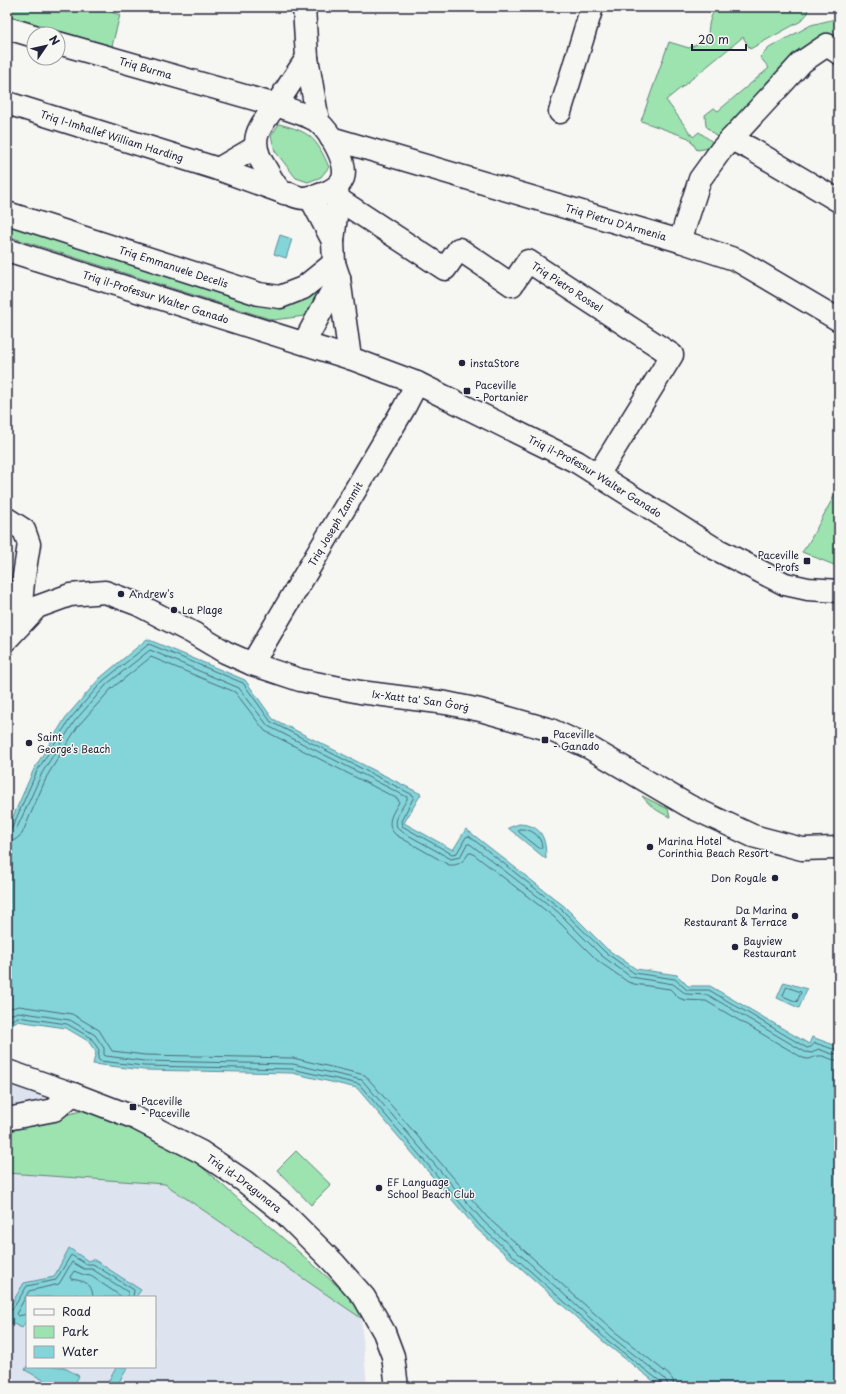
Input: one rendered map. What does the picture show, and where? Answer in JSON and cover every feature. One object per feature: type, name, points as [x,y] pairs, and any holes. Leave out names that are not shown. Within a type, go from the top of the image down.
[{"type":"street","points":[[304,7],[307,58],[318,121],[339,150],[342,161],[333,241],[336,270],[350,358]]},
{"type":"street","points":[[560,112],[592,7]]},
{"type":"street","points":[[7,28],[26,34]]},
{"type":"street","name":"Triq Burma","points":[[66,44],[276,105]]},
{"type":"street","points":[[680,241],[700,179],[721,150],[802,62],[827,45],[839,53]]},
{"type":"street","points":[[307,58],[276,105],[260,125],[255,137],[256,147],[265,167],[282,192],[303,198],[324,194],[340,188],[353,165],[380,153]]},
{"type":"street","points":[[232,93],[260,125]]},
{"type":"street","name":"Triq l-Imħallef William Harding","points":[[7,103],[218,169],[282,192]]},
{"type":"street","points":[[276,105],[318,121]]},
{"type":"street","name":"Triq Pietru D'Armenia","points":[[331,138],[680,241],[737,260],[839,320]]},
{"type":"street","points":[[731,139],[751,149],[839,201]]},
{"type":"street","points":[[218,169],[256,147]]},
{"type":"street","name":"Triq Pietro Rossel","points":[[340,188],[446,270],[459,250],[512,285],[528,261],[672,355],[598,475]]},
{"type":"street","points":[[310,197],[333,241]]},
{"type":"street","name":"Triq Emmanuele Decelis","points":[[7,213],[259,294],[280,297],[303,288],[336,270]]},
{"type":"street","name":"Triq il-Professur Walter Ganado","points":[[7,250],[304,343],[350,358],[417,383],[577,462],[714,548],[785,584],[839,591]]},
{"type":"street","points":[[304,343],[336,270]]},
{"type":"street","name":"Triq Joseph Zammit","points":[[252,664],[404,408],[417,383]]},
{"type":"street","points":[[7,519],[24,530],[29,544],[13,632]]},
{"type":"street","name":"Ix-Xatt ta' San Ġorġ","points":[[13,632],[37,607],[70,595],[105,592],[137,604],[193,633],[225,652],[252,664],[300,680],[360,692],[446,703],[480,710],[551,730],[590,748],[689,806],[753,836],[802,849],[839,847]]},
{"type":"street","name":"Triq id-Dragunara","points":[[7,1071],[133,1117],[201,1152],[244,1181],[284,1213],[334,1263],[364,1297],[384,1332],[393,1356],[397,1387]]},
{"type":"street","points":[[7,1118],[54,1110],[72,1094]]},
{"type":"shaded area","points":[[7,1083],[46,1097],[30,1106],[7,1110]]},
{"type":"shaded area","points":[[7,1173],[165,1184],[361,1318],[367,1387],[7,1387]]},
{"type":"green space","points":[[7,7],[95,7],[120,15],[112,46],[66,33],[66,26],[42,26],[7,16]]},
{"type":"green space","points":[[718,7],[807,7],[808,13],[801,21],[750,49],[743,37],[666,100],[693,137],[699,132],[714,143],[710,148],[697,150],[689,138],[641,121],[669,42],[689,48],[708,39],[711,18]]},
{"type":"green space","points":[[839,18],[839,39],[818,40],[775,75],[720,140],[706,126],[705,115],[714,108],[718,111],[769,68],[760,57],[769,48],[811,25]]},
{"type":"green space","points":[[279,124],[305,133],[316,143],[329,167],[321,177],[308,182],[296,178],[275,151],[271,136]]},
{"type":"green space","points":[[7,219],[272,302],[327,282],[318,304],[305,316],[273,320],[7,236]]},
{"type":"green space","points":[[839,487],[839,567],[802,552],[808,544]]},
{"type":"green space","points":[[642,796],[668,809],[670,817],[654,808]]},
{"type":"green space","points":[[89,1109],[188,1155],[357,1303],[361,1318],[165,1184],[7,1173],[7,1132],[22,1126]]},
{"type":"green space","points":[[296,1151],[331,1185],[311,1205],[277,1170]]},
{"type":"water","points":[[280,235],[292,239],[286,258],[274,254]]},
{"type":"water","points":[[147,639],[245,680],[273,719],[421,794],[404,823],[453,850],[466,829],[564,906],[607,949],[636,969],[677,975],[688,986],[710,986],[809,1044],[812,1037],[834,1045],[839,1041],[839,1387],[661,1387],[605,1343],[477,1229],[357,1088],[292,1073],[144,1070],[93,1064],[96,1052],[88,1041],[66,1028],[17,1021],[7,1026],[7,830],[34,769],[66,717],[100,678]]},
{"type":"water","points":[[519,824],[527,825],[538,830],[544,839],[546,859],[508,828]]},
{"type":"water","points":[[784,982],[807,989],[799,1008],[777,998]]},
{"type":"water","points":[[69,1248],[88,1261],[93,1259],[141,1290],[137,1296],[79,1296],[76,1294],[75,1296],[26,1296],[26,1322],[22,1328],[7,1321],[7,1311],[24,1283],[54,1277]]},
{"type":"water","points":[[26,1368],[65,1368],[79,1376],[73,1387],[56,1387],[25,1370]]},
{"type":"water","points":[[116,1368],[127,1368],[116,1387],[105,1387]]},
{"type":"place","name":"instaStore","points":[[462,363]]},
{"type":"place","name":"Paceville - Portanier","points":[[467,391]]},
{"type":"place","name":"Paceville - Profs","points":[[807,561]]},
{"type":"place","name":"Andrew's","points":[[121,594]]},
{"type":"place","name":"La Plage","points":[[174,610]]},
{"type":"place","name":"Paceville - Ganado","points":[[545,740]]},
{"type":"place","name":"Saint George's Beach","points":[[29,743]]},
{"type":"place","name":"Marina Hotel Corinthia Beach Resort","points":[[650,847]]},
{"type":"place","name":"Don Royale","points":[[775,878]]},
{"type":"place","name":"Da Marina Restaurant & Terrace","points":[[795,916]]},
{"type":"place","name":"Bayview Restaurant","points":[[735,947]]},
{"type":"place","name":"Paceville - Paceville","points":[[133,1107]]},
{"type":"place","name":"EF Language School Beach Club","points":[[379,1188]]}]
